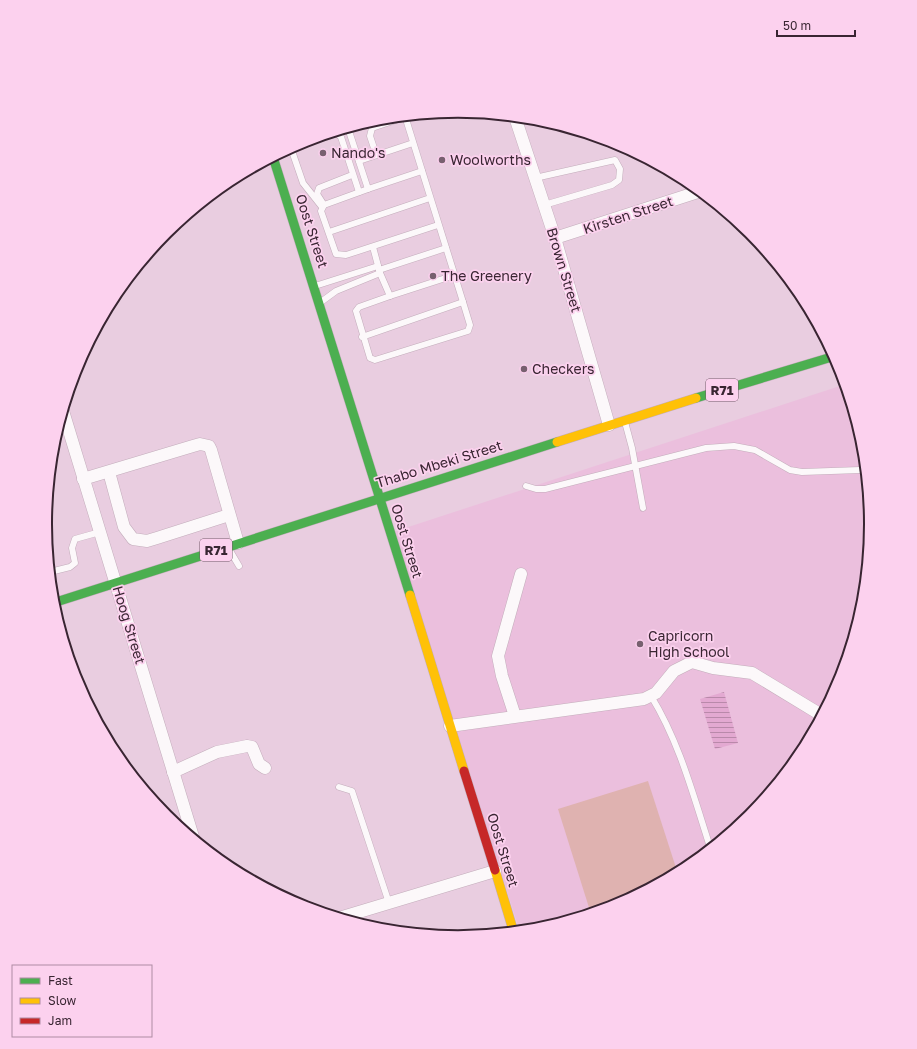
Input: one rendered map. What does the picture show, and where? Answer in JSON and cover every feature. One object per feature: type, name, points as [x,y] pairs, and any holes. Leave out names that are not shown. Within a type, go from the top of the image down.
[{"type":"street","name":"Brown Street","points":[[517,122],[555,238],[609,425]]},
{"type":"street","name":"Oost Street","points":[[275,162],[320,303],[512,928]]},
{"type":"street","name":"Kirsten Street","points":[[555,238],[694,194]]},
{"type":"street","name":"Thabo Mbeki Street","points":[[59,601],[624,420],[829,358]]},
{"type":"street","name":"Hoog Street","points":[[66,420],[191,831]]},
{"type":"street","points":[[83,479],[205,444],[212,450],[229,515],[233,545]]},
{"type":"street","points":[[109,472],[124,527],[133,539],[147,541],[229,515]]},
{"type":"street","points":[[515,716],[502,676],[498,656],[520,574]]},
{"type":"street","points":[[450,726],[651,696],[674,672],[692,662],[713,668],[752,673],[818,713]]},
{"type":"street","points":[[173,772],[217,752],[247,746],[252,747],[259,764],[265,768]]},
{"type":"street","points":[[348,915],[495,871]]},
{"type":"lane","points":[[406,121],[455,275],[470,326],[468,330],[375,360],[370,358],[362,337],[357,309],[390,296],[455,275]]},
{"type":"lane","points":[[376,127],[372,128],[370,136],[376,154]]},
{"type":"lane","points":[[350,133],[368,189]]},
{"type":"lane","points":[[340,136],[358,192]]},
{"type":"lane","points":[[359,161],[376,154],[413,143]]},
{"type":"lane","points":[[293,154],[302,183],[323,206]]},
{"type":"lane","points":[[535,178],[615,160],[620,169],[619,180],[612,185],[544,205]]},
{"type":"lane","points":[[323,206],[358,192],[422,171]]},
{"type":"lane","points":[[352,175],[318,188],[317,194],[323,206],[321,211],[336,254],[342,256],[438,224]]},
{"type":"lane","points":[[329,232],[430,198]]},
{"type":"lane","points":[[373,246],[379,270],[390,296]]},
{"type":"lane","points":[[314,286],[379,270],[446,248]]},
{"type":"lane","points":[[320,303],[336,291],[379,270]]},
{"type":"lane","points":[[362,337],[463,302]]},
{"type":"lane","points":[[624,420],[632,448],[643,508]]},
{"type":"lane","points":[[526,486],[536,489],[544,489],[706,448],[734,446],[755,450],[790,470],[802,472],[860,470]]},
{"type":"lane","points":[[54,571],[70,567],[75,563],[72,548],[75,539],[100,532]]},
{"type":"lane","points":[[233,545],[238,566]]},
{"type":"lane","points":[[651,696],[664,718],[676,746],[709,844]]},
{"type":"lane","points":[[339,786],[352,790],[389,903]]},
{"type":"shaded area","name":"Capricorn High School","points":[[840,386],[851,419],[862,471],[865,524],[864,551],[862,578],[851,630],[834,680],[823,704],[811,728],[781,772],[764,793],[727,830],[706,847],[662,877],[614,900],[589,909],[564,917],[518,927],[393,532]]},
{"type":"shaded area","points":[[724,692],[738,743],[715,749],[700,699]]},
{"type":"shaded area","points":[[648,781],[676,868],[662,877],[638,889],[589,909],[558,809]]},
{"type":"traffic: fast","points":[[275,162],[410,595]]},
{"type":"traffic: fast","points":[[696,398],[829,358]]},
{"type":"traffic: fast","points":[[59,601],[557,442]]},
{"type":"traffic: slow","points":[[557,442],[696,398]]},
{"type":"traffic: slow","points":[[410,595],[464,771]]},
{"type":"traffic: slow","points":[[495,870],[512,928]]},
{"type":"traffic: jam","points":[[464,771],[495,870]]},
{"type":"place","name":"Nando's","points":[[323,153]]},
{"type":"place","name":"Woolworths","points":[[442,160]]},
{"type":"place","name":"The Greenery","points":[[433,276]]},
{"type":"place","name":"Checkers","points":[[524,369]]},
{"type":"place","name":"Capricorn High School","points":[[640,644]]}]
